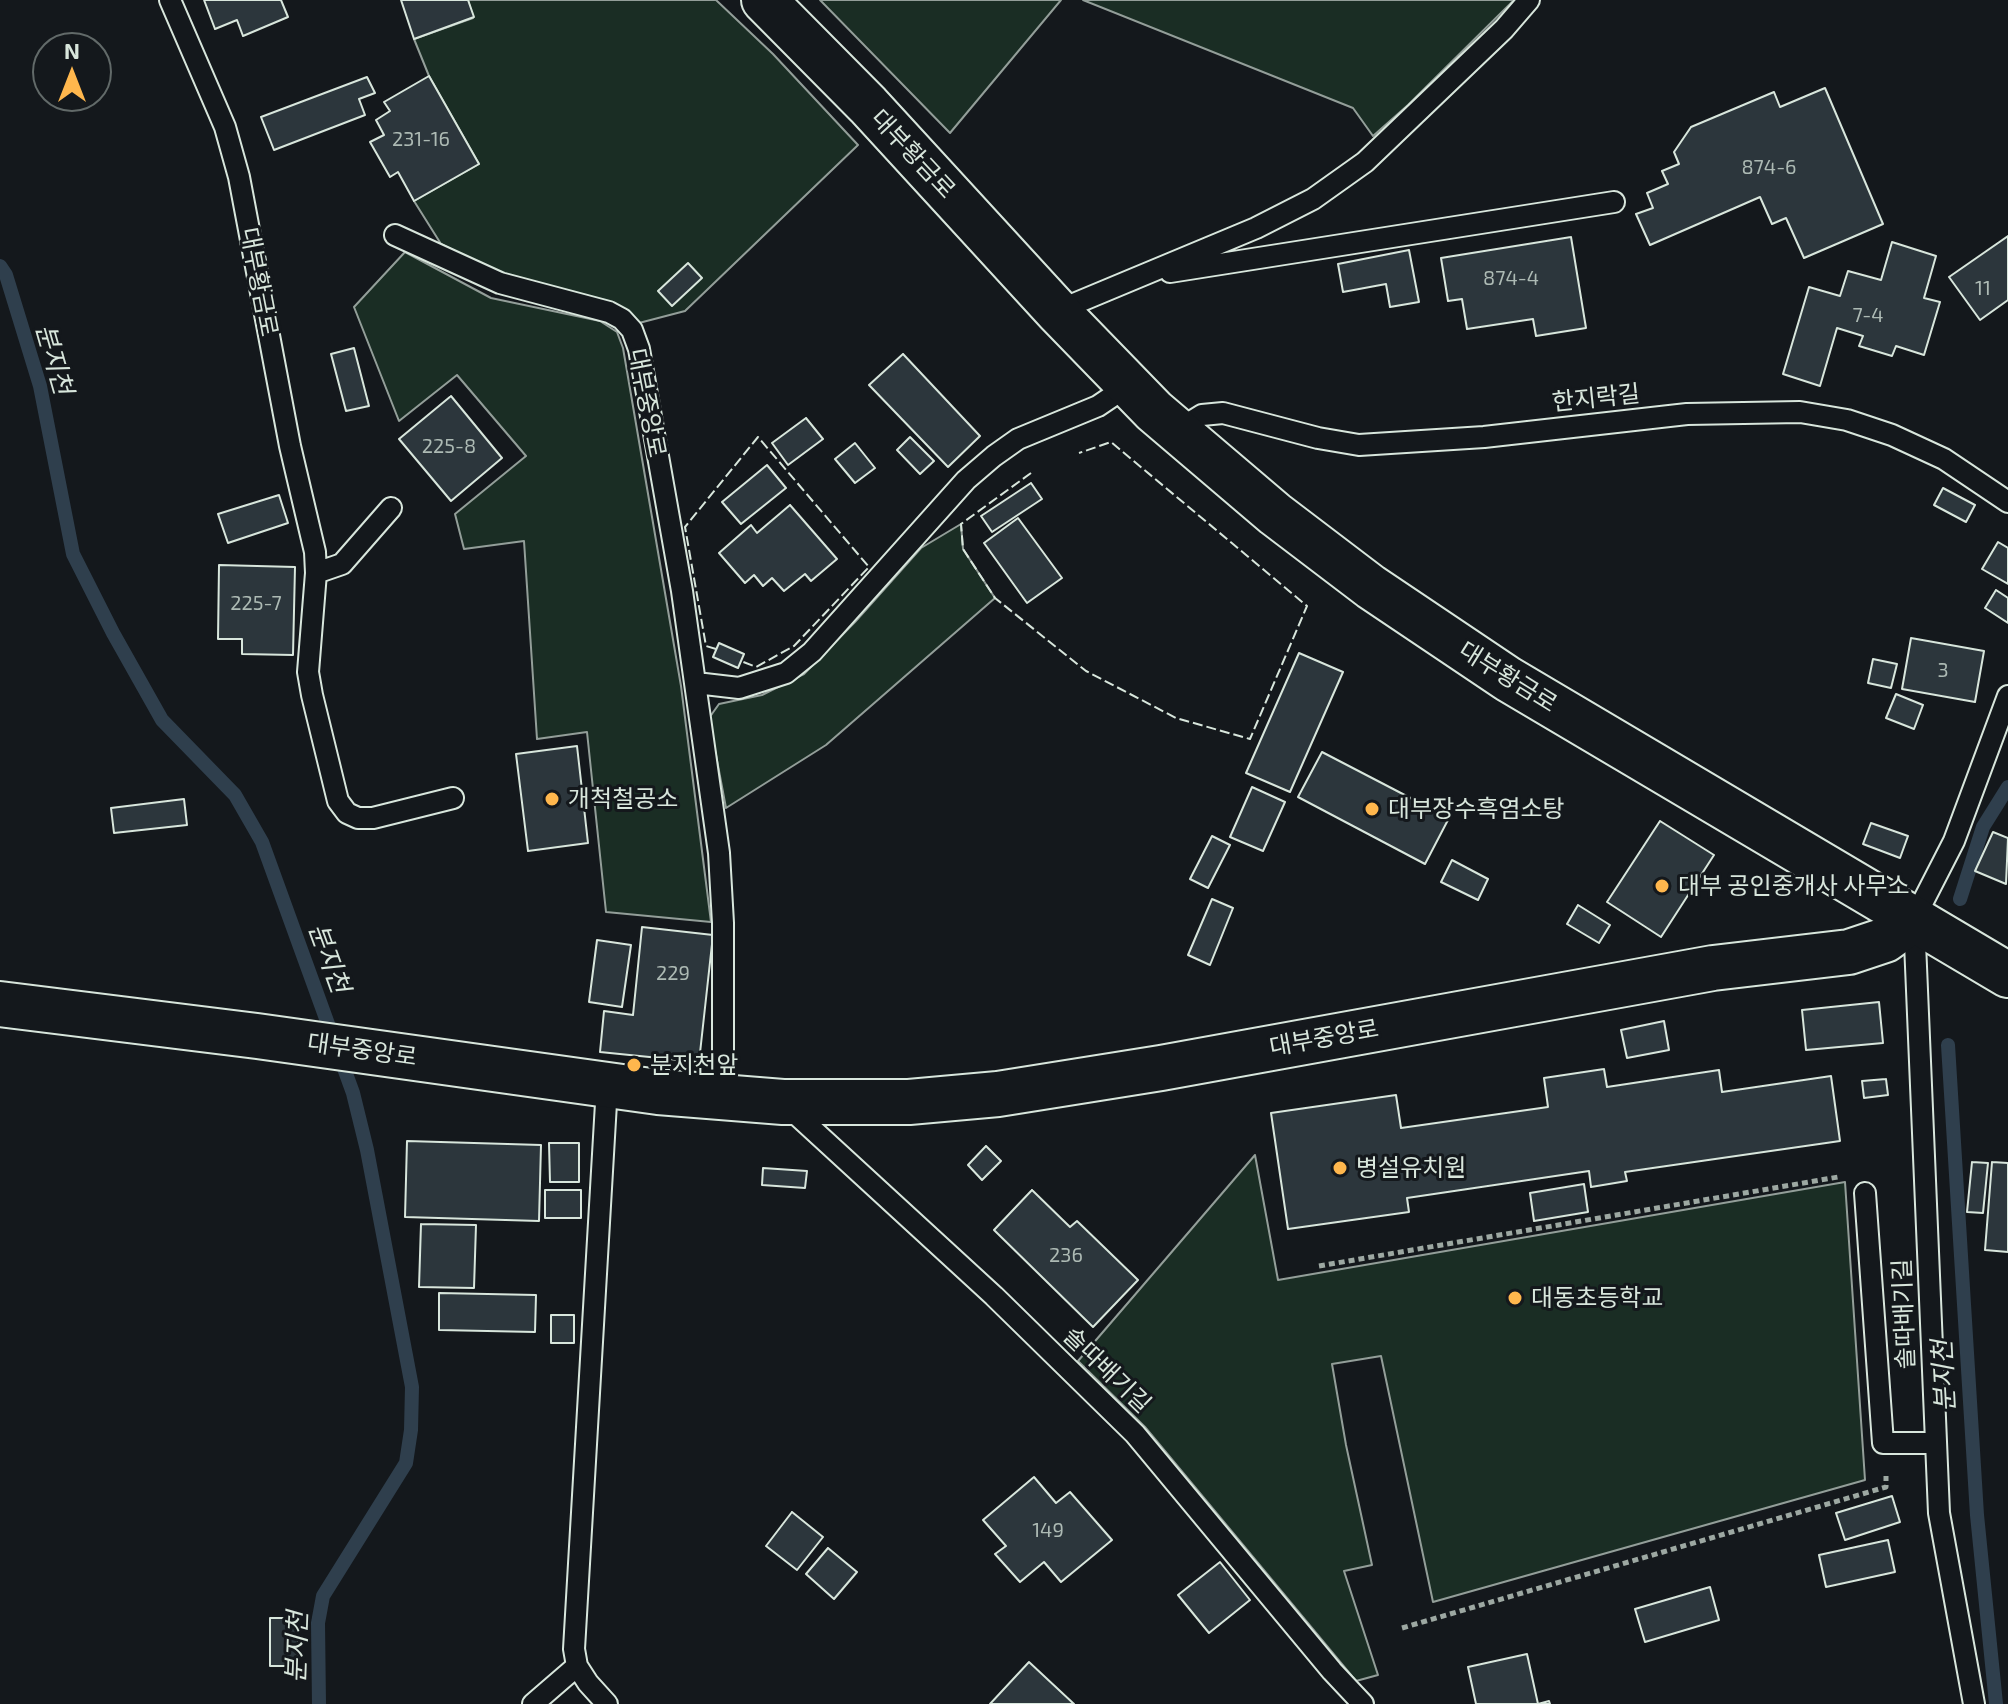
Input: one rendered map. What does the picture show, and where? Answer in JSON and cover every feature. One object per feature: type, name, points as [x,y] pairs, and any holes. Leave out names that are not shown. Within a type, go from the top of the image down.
[{"type":"street","name":"대부황금로","points":[[764,0],[868,105],[1129,385],[1176,431],[1275,514],[1371,587],[1495,671],[2008,975]]},
{"type":"street","name":"대부중앙로","points":[[0,1004],[723,1099],[909,1102],[983,1095],[1161,1068],[1713,968],[1849,952],[1885,940],[1914,919]]},
{"type":"lane","name":"대부황금로","points":[[170,0],[233,152],[287,431],[315,552],[308,672],[338,801],[347,813],[358,818],[373,818],[453,798]]},
{"type":"lane","points":[[1057,311],[1267,222],[1313,199],[1365,162],[1504,29],[1529,0]]},
{"type":"lane","points":[[1134,278],[1614,202]]},
{"type":"lane","name":"대부중앙로","points":[[395,235],[500,283],[609,312],[622,319],[632,330],[639,349],[696,683],[719,853],[723,923],[723,1099]]},
{"type":"lane","points":[[696,683],[739,688],[786,673],[812,652],[966,480],[994,456],[1018,439],[1098,406],[1129,385]]},
{"type":"lane","name":"한지락길","points":[[1176,431],[1202,415],[1223,413],[1318,438],[1359,445],[1484,437],[1687,414],[1800,412],[1847,420],[1892,435],[1944,459],[2008,502]]},
{"type":"lane","points":[[316,573],[342,564],[391,508]]},
{"type":"lane","points":[[1914,919],[1954,841],[2008,696]]},
{"type":"lane","name":"솔따배기길","points":[[1914,919],[1939,1513],[1974,1704]]},
{"type":"lane","points":[[607,1086],[574,1624],[577,1666],[607,1704]]},
{"type":"lane","name":"솔따배기길","points":[[783,1102],[994,1296],[1135,1434],[1363,1704]]},
{"type":"lane","points":[[1865,1193],[1883,1443],[1936,1443]]},
{"type":"lane","points":[[533,1704],[577,1666]]},
{"type":"path","points":[[1319,1266],[1864,1173],[1865,1193]]},
{"type":"path","points":[[1402,1628],[1886,1487],[1883,1443]]},
{"type":"green space","points":[[468,0],[716,0],[773,54],[858,145],[685,311],[639,323],[503,276],[441,244],[414,201],[479,164],[429,76],[414,39],[473,18]]},
{"type":"green space","points":[[820,0],[1061,0],[950,133]]},
{"type":"green space","points":[[1083,0],[1514,0],[1373,136],[1353,108]]},
{"type":"green space","points":[[405,252],[491,298],[600,321],[617,332],[623,348],[681,686],[711,922],[606,912],[587,732],[537,739],[524,541],[464,549],[455,514],[526,456],[457,375],[399,421],[354,307]]},
{"type":"green space","points":[[961,524],[963,549],[995,598],[826,745],[726,808],[709,718],[719,704],[762,695],[804,674],[921,548]]},
{"type":"green space","points":[[1255,1155],[1278,1280],[1845,1182],[1865,1480],[1433,1602],[1381,1356],[1332,1364],[1372,1565],[1344,1571],[1378,1675],[1356,1681],[1145,1427],[1078,1361]]},
{"type":"building","points":[[204,0],[281,0],[288,17],[243,36],[237,20],[215,29]]},
{"type":"building","points":[[401,0],[468,0],[474,17],[414,39]]},
{"type":"building","points":[[429,76],[479,164],[414,201],[398,172],[390,177],[370,142],[384,135],[376,120],[390,111],[384,102]]},
{"type":"building","points":[[367,77],[375,93],[359,99],[365,115],[274,150],[261,117]]},
{"type":"building","points":[[1825,88],[1883,224],[1804,258],[1786,218],[1772,224],[1760,197],[1650,245],[1636,214],[1653,208],[1647,193],[1668,184],[1662,171],[1679,164],[1674,152],[1691,127],[1774,92],[1780,107]]},
{"type":"building","points":[[2008,236],[2008,300],[1980,320],[1949,277]]},
{"type":"building","points":[[1571,237],[1586,328],[1536,336],[1533,319],[1467,329],[1462,299],[1448,301],[1441,258]]},
{"type":"building","points":[[1892,242],[1936,256],[1924,298],[1940,302],[1924,355],[1896,346],[1892,356],[1859,346],[1863,336],[1837,328],[1820,386],[1783,374],[1809,287],[1840,296],[1848,271],[1881,280]]},
{"type":"building","points":[[1409,250],[1419,302],[1390,307],[1386,284],[1343,292],[1338,264]]},
{"type":"building","points":[[688,263],[702,278],[672,306],[658,291]]},
{"type":"building","points":[[354,348],[369,406],[346,411],[331,354]]},
{"type":"building","points":[[903,354],[980,436],[948,467],[869,385]]},
{"type":"building","points":[[451,396],[502,458],[451,501],[399,439]]},
{"type":"building","points":[[806,418],[823,439],[788,465],[772,443]]},
{"type":"building","points":[[910,437],[934,461],[920,474],[897,450]]},
{"type":"building","points":[[855,443],[875,468],[855,483],[835,459]]},
{"type":"building","points":[[767,465],[786,488],[741,524],[722,502]]},
{"type":"building","points":[[1031,483],[1042,499],[992,532],[981,516]]},
{"type":"building","points":[[1943,488],[1975,505],[1966,522],[1934,505]]},
{"type":"building","points":[[279,495],[288,523],[228,543],[218,514]]},
{"type":"building","points":[[790,505],[837,559],[811,581],[805,574],[784,591],[772,578],[763,586],[754,575],[745,583],[719,553],[751,525],[757,533]]},
{"type":"building","points":[[1018,518],[1062,578],[1027,603],[984,543]]},
{"type":"building","points":[[1998,542],[2008,548],[2008,584],[1982,569]]},
{"type":"building","points":[[219,565],[295,567],[293,655],[242,654],[242,639],[218,639]]},
{"type":"building","points":[[1996,590],[2008,598],[2008,623],[1985,608]]},
{"type":"building","points":[[1911,638],[1984,651],[1975,702],[1902,689]]},
{"type":"building","points":[[719,643],[744,654],[738,668],[713,657]]},
{"type":"building","points":[[1299,653],[1343,672],[1290,792],[1246,773]]},
{"type":"building","points":[[1873,659],[1897,664],[1891,688],[1868,683]]},
{"type":"building","points":[[1896,694],[1923,705],[1914,729],[1886,718]]},
{"type":"building","name":"개척철공소","points":[[577,746],[588,843],[528,851],[516,754]]},
{"type":"building","points":[[1322,752],[1449,818],[1425,864],[1298,797]]},
{"type":"building","points":[[1252,787],[1285,802],[1263,851],[1230,837]]},
{"type":"building","points":[[184,799],[187,825],[114,833],[111,808]]},
{"type":"building","points":[[1660,821],[1714,855],[1661,937],[1607,902]]},
{"type":"building","points":[[1871,823],[1908,836],[1900,858],[1863,844]]},
{"type":"building","points":[[1993,832],[2008,838],[2006,884],[1975,871]]},
{"type":"building","points":[[1212,836],[1230,845],[1208,888],[1190,879]]},
{"type":"building","points":[[1452,860],[1488,879],[1478,900],[1441,882]]},
{"type":"building","points":[[1212,899],[1233,908],[1210,965],[1188,955]]},
{"type":"building","points":[[1578,905],[1610,925],[1599,943],[1567,924]]},
{"type":"building","points":[[642,927],[713,935],[699,1062],[600,1052],[604,1011],[633,1015]]},
{"type":"building","points":[[597,940],[631,945],[622,1007],[589,1002]]},
{"type":"building","points":[[1879,1002],[1883,1043],[1806,1050],[1802,1010]]},
{"type":"building","points":[[1664,1021],[1669,1050],[1627,1058],[1621,1030]]},
{"type":"building","points":[[1604,1069],[1607,1087],[1719,1070],[1722,1092],[1831,1076],[1840,1141],[1625,1172],[1627,1181],[1591,1187],[1589,1171],[1407,1198],[1409,1212],[1288,1229],[1271,1113],[1396,1095],[1401,1128],[1548,1107],[1544,1078]]},
{"type":"building","points":[[1886,1079],[1888,1095],[1864,1098],[1862,1081]]},
{"type":"building","points":[[407,1141],[541,1145],[539,1221],[405,1217]]},
{"type":"building","points":[[549,1143],[579,1143],[579,1182],[550,1182]]},
{"type":"building","points":[[986,1146],[1001,1161],[982,1180],[968,1165]]},
{"type":"building","points":[[1972,1162],[1988,1163],[1983,1213],[1967,1212]]},
{"type":"building","points":[[1992,1162],[2008,1163],[2008,1252],[1985,1250]]},
{"type":"building","points":[[763,1168],[807,1171],[805,1188],[762,1185]]},
{"type":"building","points":[[1584,1184],[1588,1212],[1534,1221],[1530,1193]]},
{"type":"building","points":[[545,1190],[581,1190],[581,1218],[545,1218]]},
{"type":"building","points":[[1032,1190],[1070,1227],[1077,1221],[1138,1280],[1093,1327],[994,1230]]},
{"type":"building","points":[[421,1224],[476,1225],[474,1288],[419,1287]]},
{"type":"building","points":[[439,1293],[536,1295],[535,1332],[439,1330]]},
{"type":"building","points":[[551,1315],[574,1315],[574,1343],[551,1343]]},
{"type":"building","points":[[1034,1477],[1056,1503],[1070,1492],[1112,1540],[1061,1582],[1044,1562],[1020,1582],[995,1554],[1006,1546],[983,1520]]},
{"type":"building","points":[[1892,1496],[1900,1522],[1845,1540],[1836,1513]]},
{"type":"building","points":[[792,1512],[823,1537],[797,1570],[766,1546]]},
{"type":"building","points":[[1888,1540],[1895,1572],[1826,1587],[1819,1555]]},
{"type":"building","points":[[828,1548],[857,1572],[834,1599],[806,1574]]},
{"type":"building","points":[[1220,1562],[1250,1600],[1209,1633],[1178,1595]]},
{"type":"building","points":[[1710,1587],[1719,1620],[1645,1642],[1635,1609]]},
{"type":"building","points":[[270,1618],[298,1618],[298,1666],[270,1666]]},
{"type":"building","points":[[1527,1654],[1538,1704],[1476,1704],[1468,1667]]},
{"type":"building","points":[[1029,1662],[1074,1704],[990,1704]]},
{"type":"waterway","name":"분지천","points":[[0,266],[6,275],[40,386],[73,554],[162,720],[235,795],[262,842],[353,1093],[367,1150],[412,1387],[411,1430],[406,1463],[323,1596],[318,1623],[319,1704]]},
{"type":"waterway","name":"분지천","points":[[1960,899],[1983,827],[2008,787]]},
{"type":"waterway","name":"분지천","points":[[1948,1045],[1977,1515],[1996,1704]]},
{"type":"fence","points":[[716,649],[706,646],[685,527],[758,437],[869,567],[794,646],[756,667],[741,661]]},
{"type":"fence","points":[[1031,473],[961,524],[963,549],[995,598],[1086,671],[1176,718],[1250,739],[1307,606],[1111,442],[1079,453]]},
{"type":"place","name":"개척철공소","points":[[552,799]]},
{"type":"place","name":"대부장수흑염소탕","points":[[1372,809]]},
{"type":"place","name":"대부 공인중개사 사무소","points":[[1662,886]]},
{"type":"place","name":"분지천앞","points":[[634,1065]]},
{"type":"place","name":"병설유치원","points":[[1340,1168]]},
{"type":"place","name":"대동초등학교","points":[[1515,1298]]}]
